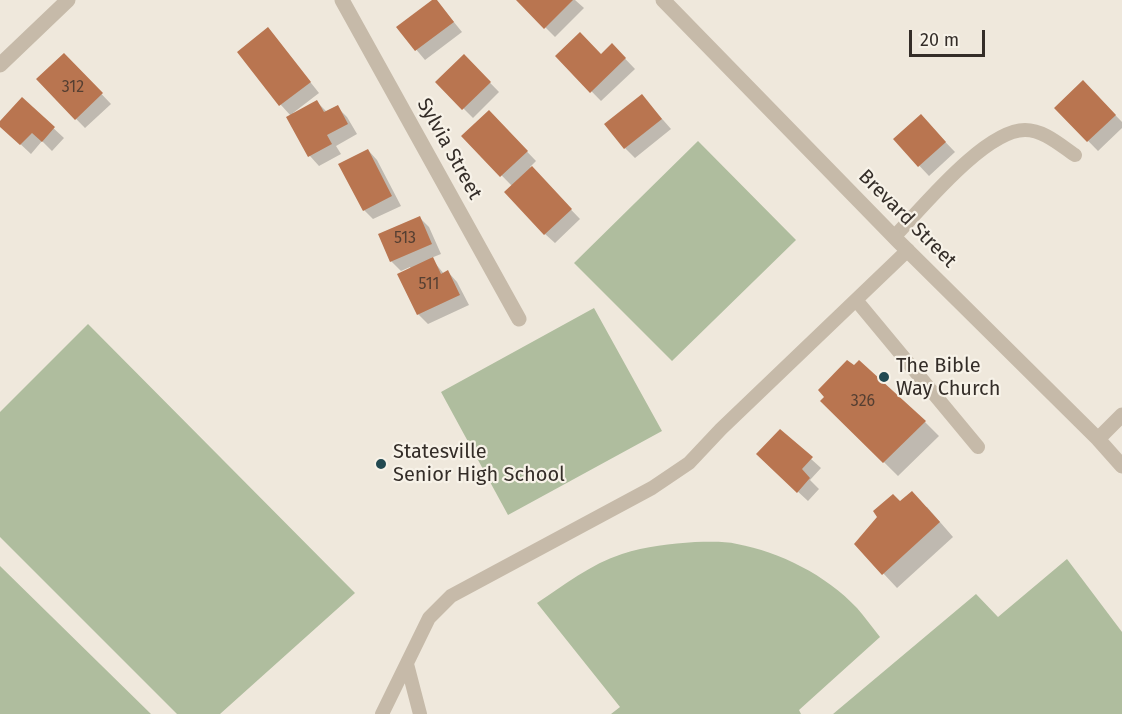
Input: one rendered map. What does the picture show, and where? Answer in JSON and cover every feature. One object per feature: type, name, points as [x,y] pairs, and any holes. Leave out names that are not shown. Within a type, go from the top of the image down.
[{"type":"street","points":[[0,65],[68,0]]},
{"type":"street","name":"Sylvia Street","points":[[342,0],[519,319]]},
{"type":"street","name":"Brevard Street","points":[[663,0],[894,237],[1098,439],[1122,466]]},
{"type":"street","points":[[1098,439],[1122,415]]},
{"type":"lane","points":[[894,237],[976,152],[1003,135],[1025,130],[1046,135],[1075,155]]},
{"type":"lane","points":[[382,714],[429,618],[451,596],[652,488],[689,463],[721,429],[908,250]]},
{"type":"lane","points":[[856,300],[978,447]]},
{"type":"lane","points":[[407,664],[420,714]]},
{"type":"green space","points":[[698,141],[796,240],[672,361],[574,263]]},
{"type":"green space","points":[[594,308],[662,431],[508,515],[441,392]]},
{"type":"green space","points":[[88,324],[355,593],[220,714],[177,714],[0,537],[0,412]]},
{"type":"green space","points":[[695,542],[727,542],[753,548],[802,567],[845,596],[880,637],[799,710],[801,714],[611,714],[620,707],[537,603],[599,563],[611,558],[649,547]]},
{"type":"green space","points":[[1067,559],[1122,632],[1122,714],[833,714],[976,594],[998,617]]},
{"type":"green space","points":[[0,566],[151,714],[0,714]]},
{"type":"building","points":[[432,0],[437,0],[454,22],[415,51],[396,27]]},
{"type":"building","points":[[516,0],[573,0],[544,29]]},
{"type":"building","points":[[268,27],[311,82],[279,106],[237,52]]},
{"type":"building","points":[[580,32],[601,54],[612,43],[626,58],[590,93],[555,56]]},
{"type":"building","points":[[64,53],[103,93],[75,120],[36,79]]},
{"type":"building","points":[[464,54],[491,82],[462,110],[435,82]]},
{"type":"building","points":[[1083,80],[1116,115],[1087,142],[1054,108]]},
{"type":"building","points":[[642,94],[662,119],[624,149],[604,124]]},
{"type":"building","points":[[22,97],[55,127],[42,142],[32,133],[20,145],[0,127],[0,121]]},
{"type":"building","points":[[317,100],[324,112],[338,105],[348,124],[327,135],[332,144],[308,157],[286,117]]},
{"type":"building","points":[[489,110],[528,151],[500,177],[461,136]]},
{"type":"building","points":[[921,114],[946,142],[918,167],[893,139]]},
{"type":"building","points":[[368,149],[392,196],[363,211],[338,164]]},
{"type":"building","points":[[532,166],[572,209],[544,235],[504,192]]},
{"type":"building","points":[[420,216],[432,244],[390,262],[378,234]]},
{"type":"building","points":[[433,257],[441,274],[448,270],[460,295],[417,315],[397,274]]},
{"type":"building","points":[[847,360],[854,365],[859,360],[926,421],[883,463],[820,401],[824,397],[818,390]]},
{"type":"building","points":[[780,429],[813,457],[802,469],[810,478],[797,493],[756,454]]},
{"type":"building","points":[[912,491],[940,522],[882,575],[854,544],[877,517],[873,511],[893,494],[900,501]]},
{"type":"place","name":"The Bible Way Church","points":[[884,377]]},
{"type":"place","name":"Statesville Senior High School","points":[[381,464]]}]
